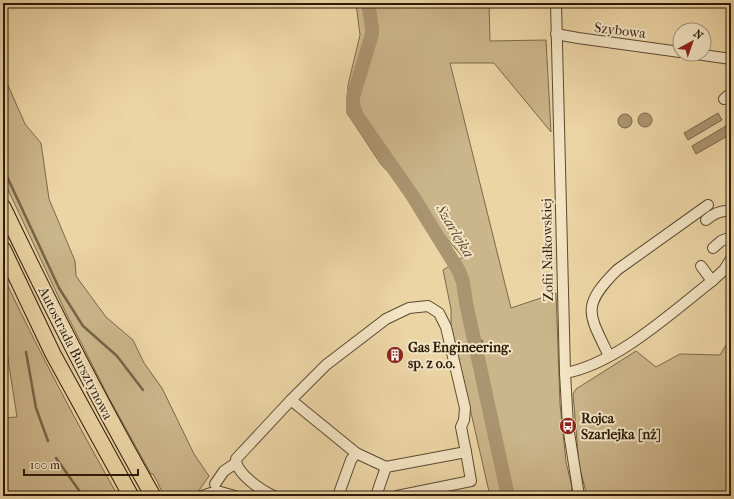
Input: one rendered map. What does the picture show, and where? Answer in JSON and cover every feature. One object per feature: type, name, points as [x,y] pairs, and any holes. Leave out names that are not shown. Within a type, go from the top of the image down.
[{"type":"highway","name":"Autostrada Bursztynowa","points":[[3,207],[34,273],[80,362],[153,496]]},
{"type":"highway","name":"Autostrada Bursztynowa","points":[[3,249],[53,354],[131,496]]},
{"type":"street","name":"Zofii Nałkowskiej","points":[[556,3],[565,373],[568,426],[579,496]]},
{"type":"street","name":"Szybowa","points":[[556,34],[672,51]]},
{"type":"street","points":[[712,56],[731,58]]},
{"type":"street","points":[[609,356],[591,316],[591,306],[596,294],[616,270],[708,205]]},
{"type":"street","points":[[706,220],[713,214],[725,210],[731,211]]},
{"type":"street","points":[[713,248],[721,241],[731,237]]},
{"type":"street","points":[[565,373],[576,371],[609,356],[632,343],[712,281],[724,270],[731,258]]},
{"type":"street","points":[[701,266],[712,281]]},
{"type":"street","points":[[274,496],[247,479],[238,469],[236,459],[326,365],[386,319],[409,308],[428,306],[439,313],[446,327],[465,408],[464,420],[461,427],[471,481],[397,496]]},
{"type":"street","points":[[291,400],[356,453],[386,467],[466,452]]},
{"type":"street","points":[[338,496],[350,460],[356,453]]},
{"type":"street","points":[[215,484],[224,471],[236,463]]},
{"type":"street","points":[[376,496],[386,467]]},
{"type":"street","points":[[202,496],[217,491],[235,496]]},
{"type":"shaded area","points":[[356,3],[489,3],[490,41],[546,40],[551,132],[494,63],[450,63],[511,308],[556,293],[560,404],[566,462],[572,487],[570,496],[490,496],[451,325],[451,309],[443,270],[463,257],[380,163],[347,113],[348,85],[360,35]]},
{"type":"shaded area","points":[[3,74],[25,124],[41,143],[49,199],[75,261],[76,276],[106,317],[133,340],[144,363],[162,388],[194,454],[209,476],[200,489],[192,496],[165,496],[153,474],[151,474],[109,398],[67,315],[3,179]]},
{"type":"shaded area","points":[[642,113],[648,113],[652,117],[652,123],[648,127],[642,127],[638,123],[638,117]]},
{"type":"shaded area","points":[[718,113],[722,120],[688,140],[684,133]]},
{"type":"shaded area","points":[[622,114],[628,114],[632,118],[632,124],[628,128],[622,128],[618,124],[618,118]]},
{"type":"shaded area","points":[[726,126],[731,134],[696,154],[692,146]]},
{"type":"shaded area","points":[[3,276],[30,332],[118,496],[3,496],[3,418],[17,417],[6,346],[3,340]]},
{"type":"shaded area","points":[[731,337],[731,496],[587,496],[579,465],[573,394],[576,389],[636,351],[656,367],[680,354],[720,355]]},
{"type":"waterway","name":"Szarlejka","points":[[368,3],[372,34],[353,97],[353,105],[357,116],[412,195],[459,271],[463,282],[466,303],[508,496]]},
{"type":"waterway","points":[[3,168],[59,288],[83,326],[117,356],[143,390]]},
{"type":"waterway","name":"Szarlejka","points":[[475,344],[482,341]]},
{"type":"waterway","points":[[26,352],[36,408],[48,441]]},
{"type":"waterway","points":[[56,458],[83,496]]},
{"type":"place","name":"Gas Engineering. sp. z o.o.","points":[[395,355]]},
{"type":"place","name":"Rojca Szarlejka [nż]","points":[[568,426]]}]
